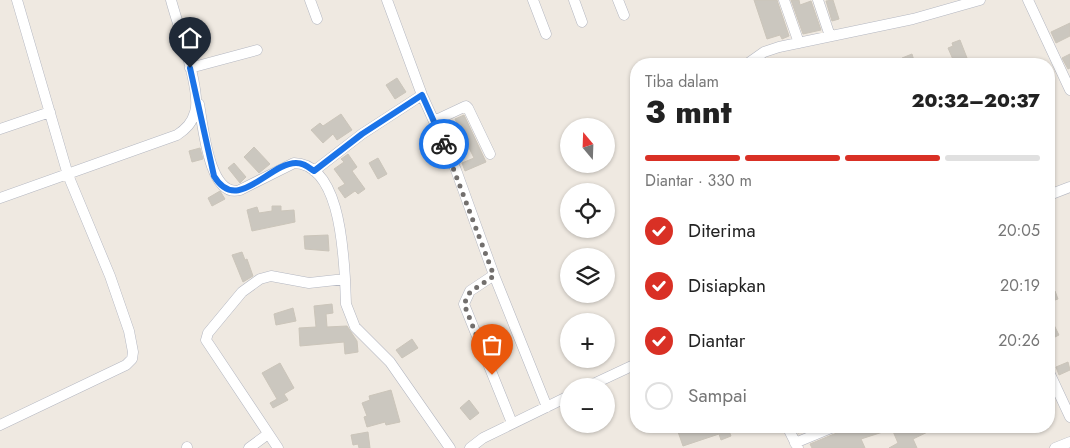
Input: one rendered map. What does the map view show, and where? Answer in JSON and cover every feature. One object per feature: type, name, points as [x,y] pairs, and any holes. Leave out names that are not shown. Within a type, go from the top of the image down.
[{"type":"street","points":[[0,425],[126,365],[132,359],[133,352],[129,331],[110,276],[68,175],[17,0]]},
{"type":"street","points":[[171,0],[190,68],[214,176],[222,186],[230,191],[240,190],[294,163],[304,164],[314,171],[326,187],[339,221],[346,304],[355,327],[390,362],[450,448]]},
{"type":"street","points":[[310,0],[318,19]]},
{"type":"street","points":[[387,0],[422,95],[456,170],[494,276],[547,407]]},
{"type":"street","points":[[533,0],[546,34]]},
{"type":"street","points":[[574,0],[582,22]]},
{"type":"street","points":[[618,0],[624,16]]},
{"type":"street","points":[[784,0],[799,42]]},
{"type":"street","points":[[818,0],[830,36]]},
{"type":"street","points":[[756,58],[769,50],[799,42],[913,19],[980,0]]},
{"type":"street","points":[[1028,0],[1070,90]]},
{"type":"street","points":[[190,68],[257,50]]},
{"type":"street","points":[[0,198],[177,136],[190,125],[196,110],[196,93]]},
{"type":"street","points":[[314,171],[362,134],[422,95]]},
{"type":"street","points":[[434,121],[466,106],[490,154]]},
{"type":"street","points":[[0,129],[50,112]]},
{"type":"street","points":[[1055,193],[1070,187]]},
{"type":"street","points":[[278,448],[207,343],[206,337],[242,292],[260,279],[270,276],[309,283],[345,279]]},
{"type":"street","points":[[494,276],[470,292],[464,304],[512,423]]},
{"type":"street","points":[[606,378],[630,367]]},
{"type":"street","points":[[1055,385],[1070,417]]},
{"type":"street","points":[[470,448],[483,438],[560,400]]},
{"type":"street","points":[[791,433],[796,445],[821,433]]},
{"type":"street","points":[[249,448],[268,434]]},
{"type":"street","points":[[1055,448],[1070,442]]},
{"type":"building","points":[[754,0],[777,0],[789,36],[782,39],[780,35],[767,39]]},
{"type":"building","points":[[791,0],[799,0],[800,5],[811,1],[821,30],[803,34]]},
{"type":"building","points":[[833,0],[839,19],[832,21],[826,1]]},
{"type":"building","points":[[1070,23],[1070,36],[1056,43],[1051,32]]},
{"type":"building","points":[[960,40],[967,58],[952,58],[948,48],[953,46],[952,43]]},
{"type":"building","points":[[912,54],[913,58],[902,58]]},
{"type":"building","points":[[1070,54],[1070,68],[1068,69],[1062,58]]},
{"type":"building","points":[[397,78],[406,92],[395,99],[386,85]]},
{"type":"building","points":[[341,114],[352,130],[337,140],[333,134],[323,143],[311,130],[320,123],[323,126]]},
{"type":"building","points":[[464,115],[486,162],[465,171],[462,163],[474,158],[455,119]]},
{"type":"building","points":[[254,147],[270,164],[259,173],[244,157]]},
{"type":"building","points":[[200,148],[203,159],[192,162],[189,151]]},
{"type":"building","points":[[348,154],[357,167],[352,171],[365,189],[358,194],[355,191],[345,198],[338,188],[345,184],[334,169],[344,162],[341,159]]},
{"type":"building","points":[[378,158],[387,174],[378,179],[369,163]]},
{"type":"building","points":[[234,163],[246,177],[240,183],[228,168]]},
{"type":"building","points":[[220,191],[225,199],[212,206],[208,198]]},
{"type":"building","points":[[272,206],[281,206],[281,211],[294,210],[295,222],[252,231],[247,210],[257,207],[259,213],[272,211]]},
{"type":"building","points":[[328,235],[329,251],[305,249],[304,236]]},
{"type":"building","points":[[242,252],[245,260],[247,259],[253,276],[243,282],[232,255]]},
{"type":"building","points":[[332,304],[333,313],[326,314],[327,327],[347,326],[357,341],[358,352],[345,354],[344,342],[300,346],[299,328],[316,327],[314,306]]},
{"type":"building","points":[[293,308],[296,321],[276,325],[274,314]]},
{"type":"building","points":[[1055,327],[1059,335],[1055,337]]},
{"type":"building","points":[[412,339],[418,348],[402,358],[396,350]]},
{"type":"building","points":[[1068,362],[1070,370],[1059,375],[1056,367]]},
{"type":"building","points":[[280,363],[294,388],[284,394],[288,400],[273,408],[270,403],[277,399],[262,373]]},
{"type":"building","points":[[391,390],[400,422],[386,425],[385,422],[367,427],[364,417],[367,416],[362,403],[370,400],[369,396]]},
{"type":"building","points":[[469,400],[479,413],[470,420],[460,408]]},
{"type":"building","points":[[368,432],[370,448],[359,448],[358,444],[353,445],[351,435]]},
{"type":"building","points":[[678,433],[730,433],[731,436],[721,440],[719,434],[683,446]]},
{"type":"building","points":[[837,433],[880,433],[861,439],[865,448],[812,448],[810,444]]},
{"type":"building","points":[[894,433],[925,433],[913,439],[917,448],[889,448],[898,443]]},
{"type":"way so far","points":[[444,144],[456,170],[494,276],[478,284],[465,299],[464,304],[465,311],[492,375]]},
{"type":"route","points":[[190,68],[214,176],[222,186],[230,191],[240,190],[252,185],[288,164],[304,164],[314,171],[362,134],[422,95],[444,144]]}]
